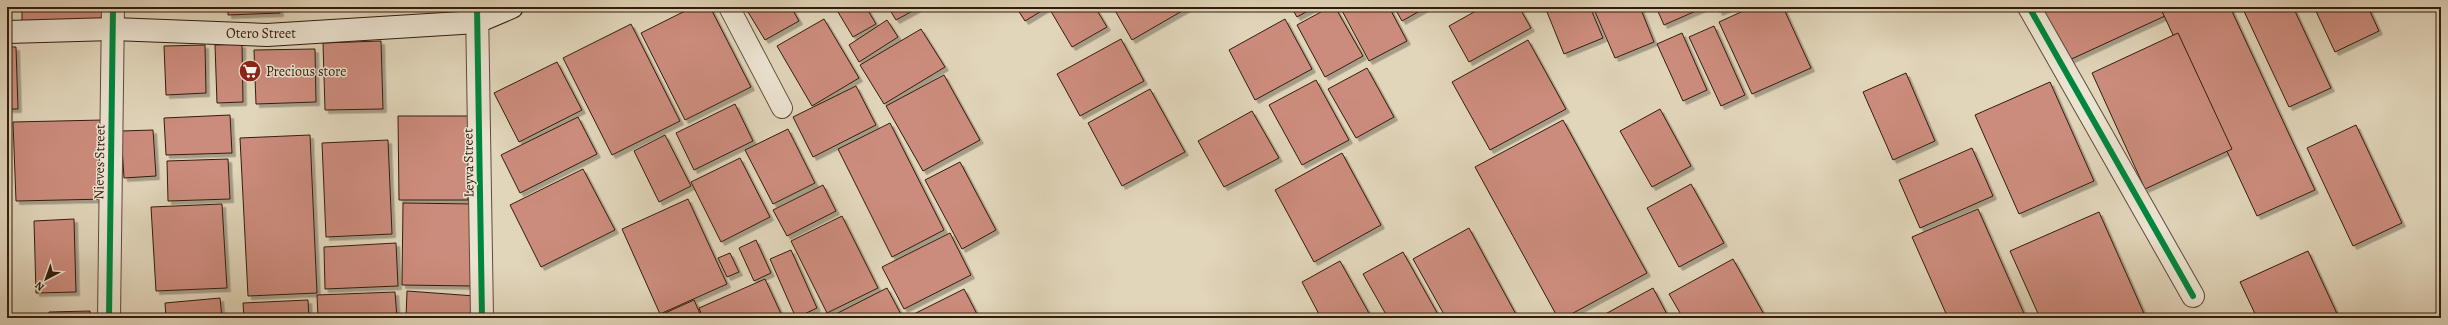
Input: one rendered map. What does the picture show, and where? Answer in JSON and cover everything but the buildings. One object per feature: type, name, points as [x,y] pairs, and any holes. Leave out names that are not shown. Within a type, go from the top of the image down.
[{"type":"street","name":"Nieves Street","points":[[109,318],[113,7]]},
{"type":"street","name":"Otero Street","points":[[7,32],[113,30],[267,35],[477,14],[512,7]]},
{"type":"street","points":[[2028,7],[2193,296]]},
{"type":"street","name":"Leyva Street","points":[[477,14],[482,318]]},
{"type":"lane","points":[[729,7],[782,108]]},
{"type":"cycle path","points":[[109,318],[113,7]]},
{"type":"cycle path","points":[[477,7],[482,318]]},
{"type":"cycle path","points":[[2029,7],[2193,296]]},
{"type":"place","name":"Precious store","points":[[250,71]]}]
